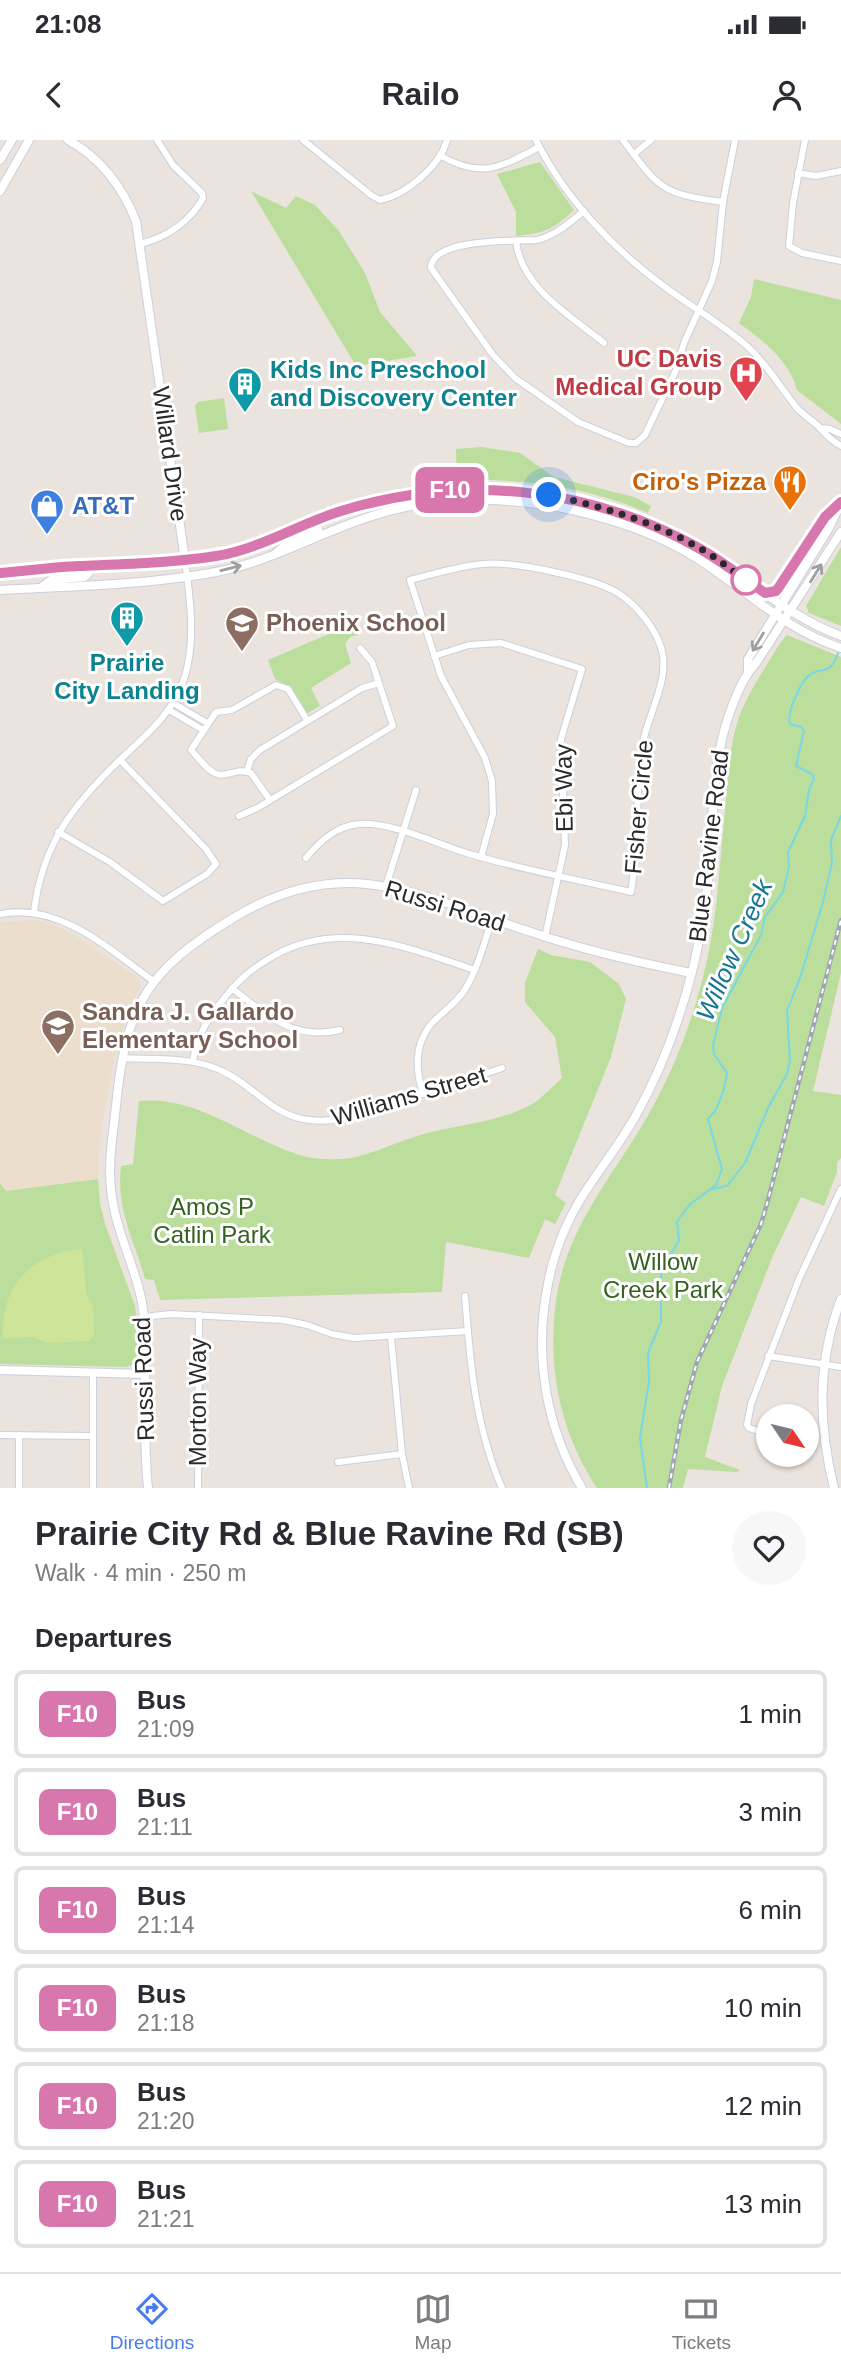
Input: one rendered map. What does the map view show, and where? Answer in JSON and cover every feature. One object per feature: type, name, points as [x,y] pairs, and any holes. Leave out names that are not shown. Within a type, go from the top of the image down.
[{"type":"main road","points":[[0,160],[12,140]]},
{"type":"main road","points":[[0,191],[29,140]]},
{"type":"main road","name":"Willard Drive","points":[[68,140],[93,157],[119,186],[136,221],[185,560]]},
{"type":"main road","points":[[3,572],[217,556],[246,548],[340,511],[399,497],[440,491],[506,490],[549,495],[599,506],[646,523],[710,555],[790,612],[839,635]]},
{"type":"main road","points":[[3,592],[187,577],[246,565],[367,517],[393,510],[458,501],[524,503],[592,515],[647,534],[695,557],[784,621],[837,647]]},
{"type":"main road","points":[[765,593],[776,591],[825,517],[841,502]]},
{"type":"main road","name":"Blue Ravine Road","points":[[748,671],[748,659],[829,528],[841,502]]},
{"type":"main road","points":[[274,555],[292,540],[317,530],[317,520]]},
{"type":"main road","name":"Blue Ravine Road","points":[[582,1488],[568,1463],[554,1426],[546,1388],[542,1336],[549,1280],[561,1239],[576,1207],[621,1140],[645,1098],[675,1028],[691,973],[708,881],[711,814],[718,752],[730,711],[748,671],[757,663],[841,532]]},
{"type":"main road","points":[[40,588],[51,580],[84,577],[89,566]]},
{"type":"main road","name":"Russi Road","points":[[148,1488],[144,1317],[137,1282],[116,1220],[110,1158],[122,1058],[136,1013],[153,981],[164,968],[202,937],[274,897],[294,890],[332,884],[364,884],[386,886],[545,937],[691,973]]},
{"type":"main road","points":[[834,1488],[825,1450],[822,1421],[824,1364],[841,1299]]},
{"type":"main road","points":[[0,1370],[145,1374]]},
{"type":"street","points":[[140,244],[171,233],[203,198],[200,191],[170,162],[157,140]]},
{"type":"street","points":[[303,140],[380,200],[424,176],[441,156],[447,140]]},
{"type":"street","points":[[536,140],[584,211],[631,260],[752,350],[802,414],[841,446]]},
{"type":"street","points":[[623,140],[657,182],[672,192],[690,198],[723,202]]},
{"type":"street","points":[[634,154],[651,140]]},
{"type":"street","points":[[584,211],[554,234],[537,240],[460,245],[437,255],[432,260],[431,268],[501,365],[529,390],[570,418],[629,443],[636,443],[643,438],[676,370],[684,343],[715,272],[723,202],[735,140]]},
{"type":"street","points":[[805,140],[789,246],[796,251],[841,261]]},
{"type":"street","points":[[441,156],[468,168],[489,169],[506,165],[539,147]]},
{"type":"street","points":[[798,173],[816,176],[841,171]]},
{"type":"street","points":[[516,241],[523,264],[539,290],[604,343]]},
{"type":"street","points":[[820,428],[841,434]]},
{"type":"street","name":"Willard Drive","points":[[34,912],[42,869],[58,832],[74,810],[120,760],[152,731],[173,703],[185,675],[191,649],[185,560]]},
{"type":"street","name":"Fisher Circle","points":[[306,858],[327,836],[353,825],[372,824],[481,857],[631,892],[637,849],[641,755],[663,670],[662,651],[656,635],[631,603],[607,588],[525,566],[481,564],[410,580],[448,691],[485,758],[492,781],[493,814],[481,857]]},
{"type":"street","name":"Ebi Way","points":[[434,656],[469,645],[501,643],[582,669],[561,739],[566,832],[560,875],[545,937]]},
{"type":"street","points":[[239,816],[393,726],[372,662],[360,648]]},
{"type":"street","points":[[247,771],[257,752],[362,688],[379,682]]},
{"type":"street","points":[[270,800],[258,779],[247,771],[238,770],[222,775],[212,771],[191,750],[216,712],[234,709],[276,685],[288,690],[307,720]]},
{"type":"street","points":[[173,703],[207,723]]},
{"type":"street","points":[[169,710],[203,730]]},
{"type":"street","points":[[58,832],[110,862],[163,901],[207,874],[216,864],[206,849],[120,760]]},
{"type":"street","points":[[386,886],[416,790]]},
{"type":"street","points":[[0,914],[34,912],[66,922],[153,981]]},
{"type":"street","points":[[423,1094],[417,1068],[421,1042],[429,1027],[463,992],[475,970],[492,919]]},
{"type":"street","points":[[193,1062],[195,1045],[203,1026],[232,988],[252,969],[284,950],[314,940],[339,937],[381,940],[475,970]]},
{"type":"street","points":[[232,988],[290,1029],[316,1033],[340,1030]]},
{"type":"street","name":"Williams Street","points":[[122,1058],[193,1062],[230,1075],[281,1112],[310,1121],[340,1120],[502,1068]]},
{"type":"street","points":[[756,1430],[749,1428],[746,1420],[768,1356],[799,1279],[841,1189]]},
{"type":"street","points":[[465,1296],[477,1410],[489,1457],[502,1488]]},
{"type":"street","points":[[144,1317],[170,1314],[283,1320],[342,1337],[468,1331]]},
{"type":"street","name":"Morton Way","points":[[198,1488],[199,1315]]},
{"type":"street","points":[[391,1336],[402,1454],[409,1488]]},
{"type":"street","points":[[768,1356],[841,1367]]},
{"type":"street","points":[[93,1373],[93,1488]]},
{"type":"street","points":[[0,1435],[92,1436]]},
{"type":"street","points":[[19,1435],[19,1488]]},
{"type":"street","points":[[338,1462],[402,1454]]},
{"type":"shaded area","name":"Sandra J. Gallardo Elementary School","points":[[35,920],[50,923],[79,938],[139,979],[141,986],[129,1010],[117,1047],[101,1129],[98,1179],[6,1191],[0,1182],[0,922]]},
{"type":"green space","points":[[540,162],[574,210],[548,229],[516,236],[516,212],[497,174]]},
{"type":"green space","points":[[251,191],[286,208],[296,196],[315,205],[339,231],[365,273],[380,312],[417,356],[356,366]]},
{"type":"green space","points":[[754,279],[841,300],[841,424],[797,390],[782,361],[739,323],[751,297]]},
{"type":"green space","points":[[224,398],[228,429],[199,433],[195,406],[198,402]]},
{"type":"green space","points":[[482,447],[520,453],[554,477],[634,497],[651,506],[648,513],[602,497],[554,486],[457,480],[456,449]]},
{"type":"green space","points":[[841,547],[841,626],[809,613],[806,606]]},
{"type":"green space","points":[[357,622],[357,635],[350,637],[345,644],[351,663],[311,688],[320,706],[306,714],[287,686],[275,679],[268,660]]},
{"type":"green space","name":"Willow Creek Park","points":[[787,635],[841,657],[841,973],[813,1091],[841,1095],[841,1158],[837,1162],[837,1172],[824,1206],[801,1197],[772,1258],[722,1386],[705,1457],[740,1470],[688,1469],[683,1488],[597,1488],[573,1443],[559,1395],[553,1345],[557,1295],[571,1246],[581,1224],[656,1101],[691,1019],[706,964],[714,920],[734,736],[750,694]]},
{"type":"green space","points":[[538,949],[551,955],[590,962],[619,984],[626,999],[611,1057],[555,1195],[566,1203],[555,1224],[545,1219],[529,1258],[446,1242],[442,1292],[160,1300],[154,1280],[145,1279],[121,1197],[121,1166],[133,1164],[139,1101],[182,1105],[222,1120],[282,1149],[308,1157],[327,1159],[360,1156],[417,1136],[492,1120],[520,1110],[538,1100],[562,1078],[555,1037],[525,1002],[525,983]]},
{"type":"green space","name":"Amos P Catlin Park","points":[[98,1179],[105,1224],[135,1306],[138,1359],[133,1365],[125,1367],[0,1364],[0,1183],[6,1191]]},
{"type":"green space","points":[[82,1249],[86,1293],[93,1307],[94,1335],[89,1341],[47,1343],[34,1337],[3,1338],[7,1302],[23,1275],[49,1257]]},
{"type":"waterway","name":"Willow Creek","points":[[647,1488],[640,1438],[649,1381],[648,1353],[661,1321],[661,1270],[679,1241],[677,1222],[689,1205],[716,1185],[722,1169],[708,1119],[716,1110],[727,1073],[714,1054],[713,1046],[722,1008],[761,935],[765,917],[783,892],[789,867],[788,852],[805,816],[809,790],[814,779],[812,774],[796,766],[804,731],[801,727],[790,724],[792,707],[807,677],[828,669],[839,651]]},
{"type":"waterway","points":[[712,1189],[727,1186],[745,1163],[768,1108],[787,1074],[790,1061],[787,1011],[823,902],[832,863],[831,840],[841,816]]},
{"type":"railway","points":[[669,1488],[681,1420],[697,1362],[761,1224],[841,920]]},
{"type":"bus line","name":"F10","points":[[0,573],[174,562],[217,556],[272,539],[340,511],[399,497],[460,489],[483,489],[549,495],[629,516],[692,545],[765,593],[770,593],[776,591],[825,517],[841,502]]},
{"type":"place","name":"UC Davis Medical Group","points":[[746,403]]},
{"type":"place","name":"Kids Inc Preschool and Discovery Center","points":[[245,414]]},
{"type":"place","name":"Ciro's Pizza","points":[[790,512]]},
{"type":"place","name":"AT&T","points":[[47,536]]},
{"type":"place","name":"Prairie City Landing","points":[[127,648]]},
{"type":"place","name":"Phoenix School","points":[[242,653]]},
{"type":"place","name":"Sandra J. Gallardo Elementary School","points":[[58,1056]]},
{"type":"route","points":[[549,495],[599,506],[646,523],[710,555],[751,583],[746,580]]}]
